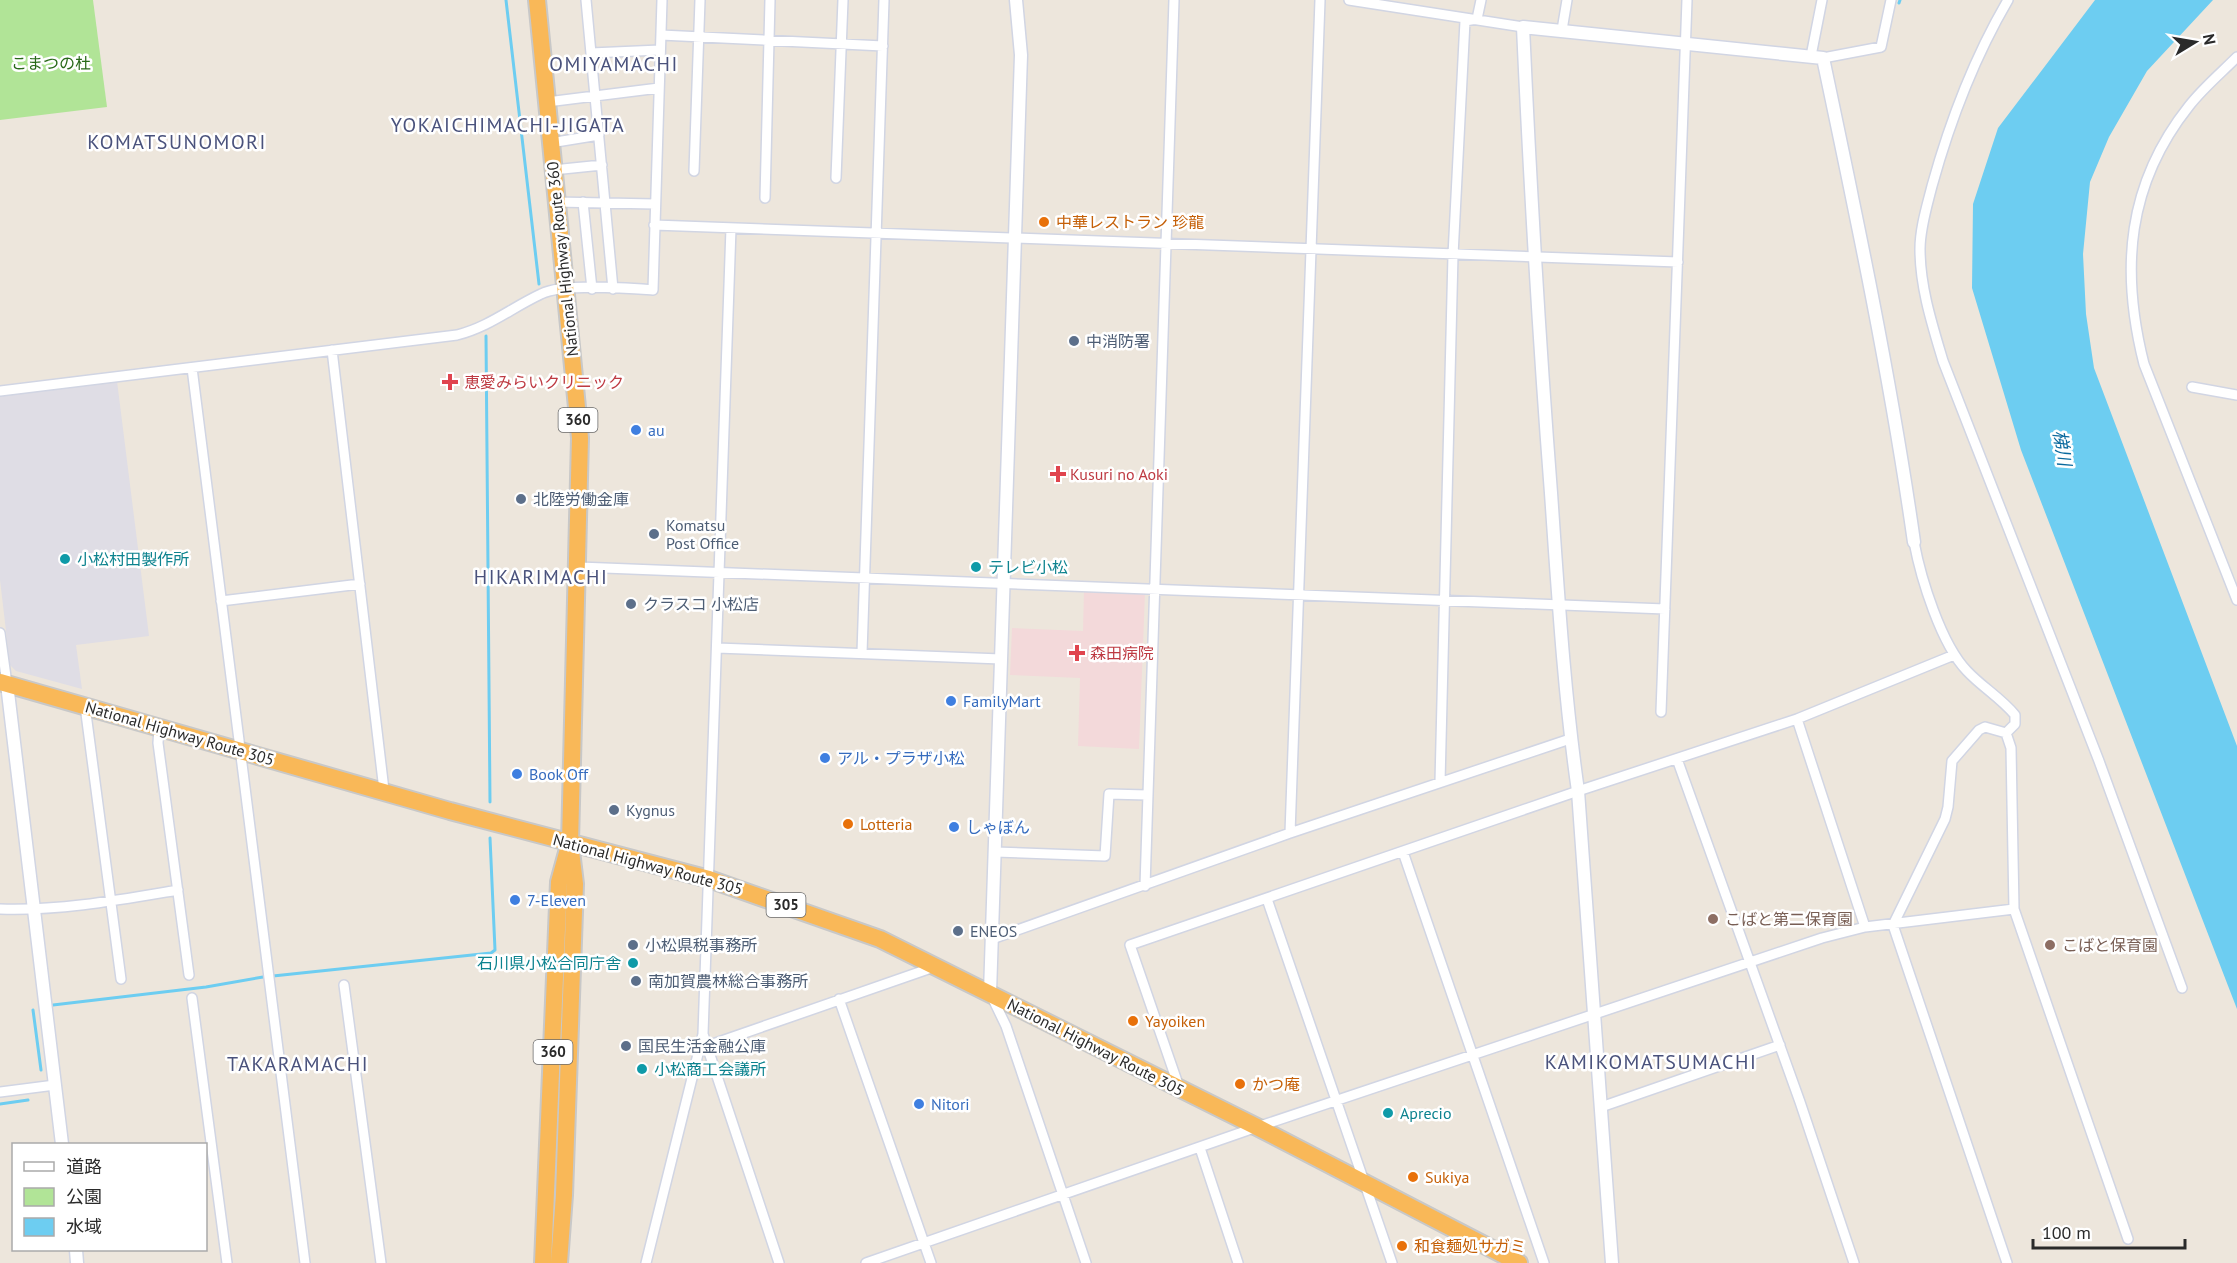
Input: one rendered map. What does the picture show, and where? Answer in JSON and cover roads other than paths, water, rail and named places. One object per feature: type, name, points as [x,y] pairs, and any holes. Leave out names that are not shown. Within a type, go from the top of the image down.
[{"type":"highway","name":"National Highway Route 360","points":[[537,0],[580,438],[579,567],[570,843],[575,896],[564,1195],[559,1263]]},
{"type":"highway","name":"National Highway Route 305","points":[[3,683],[570,843],[709,879],[880,939],[1257,1127],[1514,1262]]},
{"type":"highway","name":"National Highway Route 360","points":[[543,1263],[559,882],[570,843]]},
{"type":"street","points":[[586,0],[613,289]]},
{"type":"street","points":[[0,392],[477,330],[542,293],[564,289],[653,290],[662,0]]},
{"type":"street","points":[[694,171],[700,0]]},
{"type":"street","points":[[765,198],[770,0]]},
{"type":"street","points":[[836,178],[843,0]]},
{"type":"street","points":[[862,653],[884,0]]},
{"type":"street","points":[[1016,0],[1022,56],[990,993],[1006,1026],[1086,1263]]},
{"type":"street","points":[[1145,886],[1164,245],[1174,0]]},
{"type":"street","points":[[1290,833],[1320,0]]},
{"type":"street","points":[[1349,0],[1368,1],[1523,27],[1817,57],[1881,47],[1891,0]]},
{"type":"street","points":[[1477,20],[1481,0]]},
{"type":"street","points":[[1562,30],[1567,0]]},
{"type":"street","points":[[1661,712],[1687,0]]},
{"type":"street","points":[[1822,0],[1817,57],[1864,251],[1899,436],[1914,542],[1925,588],[1954,655],[1967,671],[2015,715],[2015,724],[2006,733]]},
{"type":"street","points":[[2008,0],[1981,50],[1946,133],[1925,211],[1920,246],[1921,270],[1930,318],[1943,360],[2099,761],[2182,988]]},
{"type":"street","points":[[1440,782],[1443,601],[1454,255],[1465,21],[1477,20]]},
{"type":"street","points":[[1523,27],[1533,257],[1570,739],[1578,791],[1612,1263]]},
{"type":"street","points":[[661,35],[882,46]]},
{"type":"street","points":[[591,53],[660,50]]},
{"type":"street","points":[[2237,57],[2191,103],[2159,149],[2142,192],[2130,255],[2134,325],[2144,364],[2237,600]]},
{"type":"street","points":[[547,102],[659,88]]},
{"type":"street","points":[[550,143],[599,135]]},
{"type":"street","points":[[553,170],[602,165]]},
{"type":"street","points":[[556,202],[655,204]]},
{"type":"street","points":[[583,202],[592,289]]},
{"type":"street","points":[[654,225],[1678,262]]},
{"type":"street","points":[[646,1263],[703,1034],[731,228]]},
{"type":"street","points":[[332,350],[384,790]]},
{"type":"street","points":[[192,368],[305,1263]]},
{"type":"street","points":[[2192,387],[2237,395]]},
{"type":"street","points":[[579,567],[1665,609]]},
{"type":"street","points":[[221,600],[360,584]]},
{"type":"street","points":[[0,633],[3,683],[62,1143]]},
{"type":"street","points":[[717,648],[1001,659]]},
{"type":"street","points":[[1181,1090],[1130,945],[1578,791],[1797,719],[1954,655]]},
{"type":"street","points":[[85,706],[121,979]]},
{"type":"street","points":[[1797,719],[1865,927]]},
{"type":"street","points":[[2006,733],[1985,727],[1979,730],[1952,761],[1945,819],[1893,925],[2007,1263]]},
{"type":"street","points":[[159,728],[158,743],[189,975]]},
{"type":"street","points":[[2006,733],[2013,767],[2014,909],[2128,1239]]},
{"type":"street","points":[[992,939],[1290,833],[1570,739]]},
{"type":"street","points":[[1677,759],[1751,962],[1854,1263]]},
{"type":"street","points":[[995,852],[1105,856],[1109,794],[1148,795]]},
{"type":"street","points":[[1403,852],[1544,1263]]},
{"type":"street","points":[[0,909],[33,910],[111,902],[178,890]]},
{"type":"street","points":[[1267,899],[1392,1263]]},
{"type":"street","points":[[866,1263],[1257,1127],[1751,962],[1865,927],[2014,909]]},
{"type":"street","points":[[707,1046],[935,967]]},
{"type":"street","points":[[344,985],[381,1263]]},
{"type":"street","points":[[192,998],[227,1263]]},
{"type":"street","points":[[839,999],[931,1263]]},
{"type":"street","points":[[703,1034],[779,1263]]},
{"type":"street","points":[[1601,1107],[1780,1045]]},
{"type":"street","points":[[0,1092],[55,1085]]},
{"type":"street","points":[[1200,1148],[1238,1263]]},
{"type":"water","name":"梯川","points":[[2095,0],[2213,0],[2147,71],[2109,137],[2090,182],[2083,254],[2086,314],[2094,368],[2237,746],[2237,1009],[2021,450],[1972,288],[1973,204],[1998,128]]},
{"type":"waterway","points":[[506,0],[539,284]]},
{"type":"waterway","points":[[486,336],[490,802]]},
{"type":"waterway","points":[[273,976],[491,953],[495,950],[490,838]]},
{"type":"waterway","points":[[53,1005],[206,987],[263,977]]},
{"type":"waterway","points":[[33,1010],[41,1070]]},
{"type":"waterway","points":[[0,1104],[28,1100]]},
{"type":"place","name":"中華レストラン 珍龍","points":[[1044,222]]},
{"type":"place","name":"中消防署","points":[[1074,341]]},
{"type":"place","name":"恵愛みらいクリニック","points":[[450,382]]},
{"type":"place","name":"au","points":[[636,430]]},
{"type":"place","name":"Kusuri no Aoki","points":[[1058,474]]},
{"type":"place","name":"北陸労働金庫","points":[[521,499]]},
{"type":"place","name":"Komatsu Post Office","points":[[654,534]]},
{"type":"place","name":"小松村田製作所","points":[[65,559]]},
{"type":"place","name":"テレビ小松","points":[[976,567]]},
{"type":"place","name":"クラスコ 小松店","points":[[631,604]]},
{"type":"place","name":"森田病院","points":[[1077,653]]},
{"type":"place","name":"FamilyMart","points":[[951,701]]},
{"type":"place","name":"アル・プラザ小松","points":[[825,758]]},
{"type":"place","name":"Book Off","points":[[517,774]]},
{"type":"place","name":"Kygnus","points":[[614,810]]},
{"type":"place","name":"Lotteria","points":[[848,824]]},
{"type":"place","name":"しゃぼん","points":[[954,827]]},
{"type":"place","name":"7-Eleven","points":[[515,900]]},
{"type":"place","name":"こばと第二保育園","points":[[1713,919]]},
{"type":"place","name":"ENEOS","points":[[958,931]]},
{"type":"place","name":"小松県税事務所","points":[[633,945]]},
{"type":"place","name":"こばと保育園","points":[[2050,945]]},
{"type":"place","name":"石川県小松合同庁舎","points":[[633,963]]},
{"type":"place","name":"南加賀農林総合事務所","points":[[636,981]]},
{"type":"place","name":"Yayoiken","points":[[1133,1021]]},
{"type":"place","name":"国民生活金融公庫","points":[[626,1046]]},
{"type":"place","name":"小松商工会議所","points":[[642,1069]]},
{"type":"place","name":"かつ庵","points":[[1240,1084]]},
{"type":"place","name":"Nitori","points":[[919,1104]]},
{"type":"place","name":"Aprecio","points":[[1388,1113]]},
{"type":"place","name":"Sukiya","points":[[1413,1177]]},
{"type":"place","name":"和食麺処サガミ","points":[[1402,1246]]},
{"type":"district","name":"OMIYAMACHI","points":[[614,64]]},
{"type":"district","name":"YOKAICHIMACHI-JIGATA","points":[[508,125]]},
{"type":"district","name":"KOMATSUNOMORI","points":[[177,142]]},
{"type":"district","name":"HIKARIMACHI","points":[[541,577]]},
{"type":"district","name":"KAMIKOMATSUMACHI","points":[[1651,1062]]},
{"type":"district","name":"TAKARAMACHI","points":[[298,1064]]},
{"type":"park label","name":"こまつの杜","points":[[51,63]]}]
